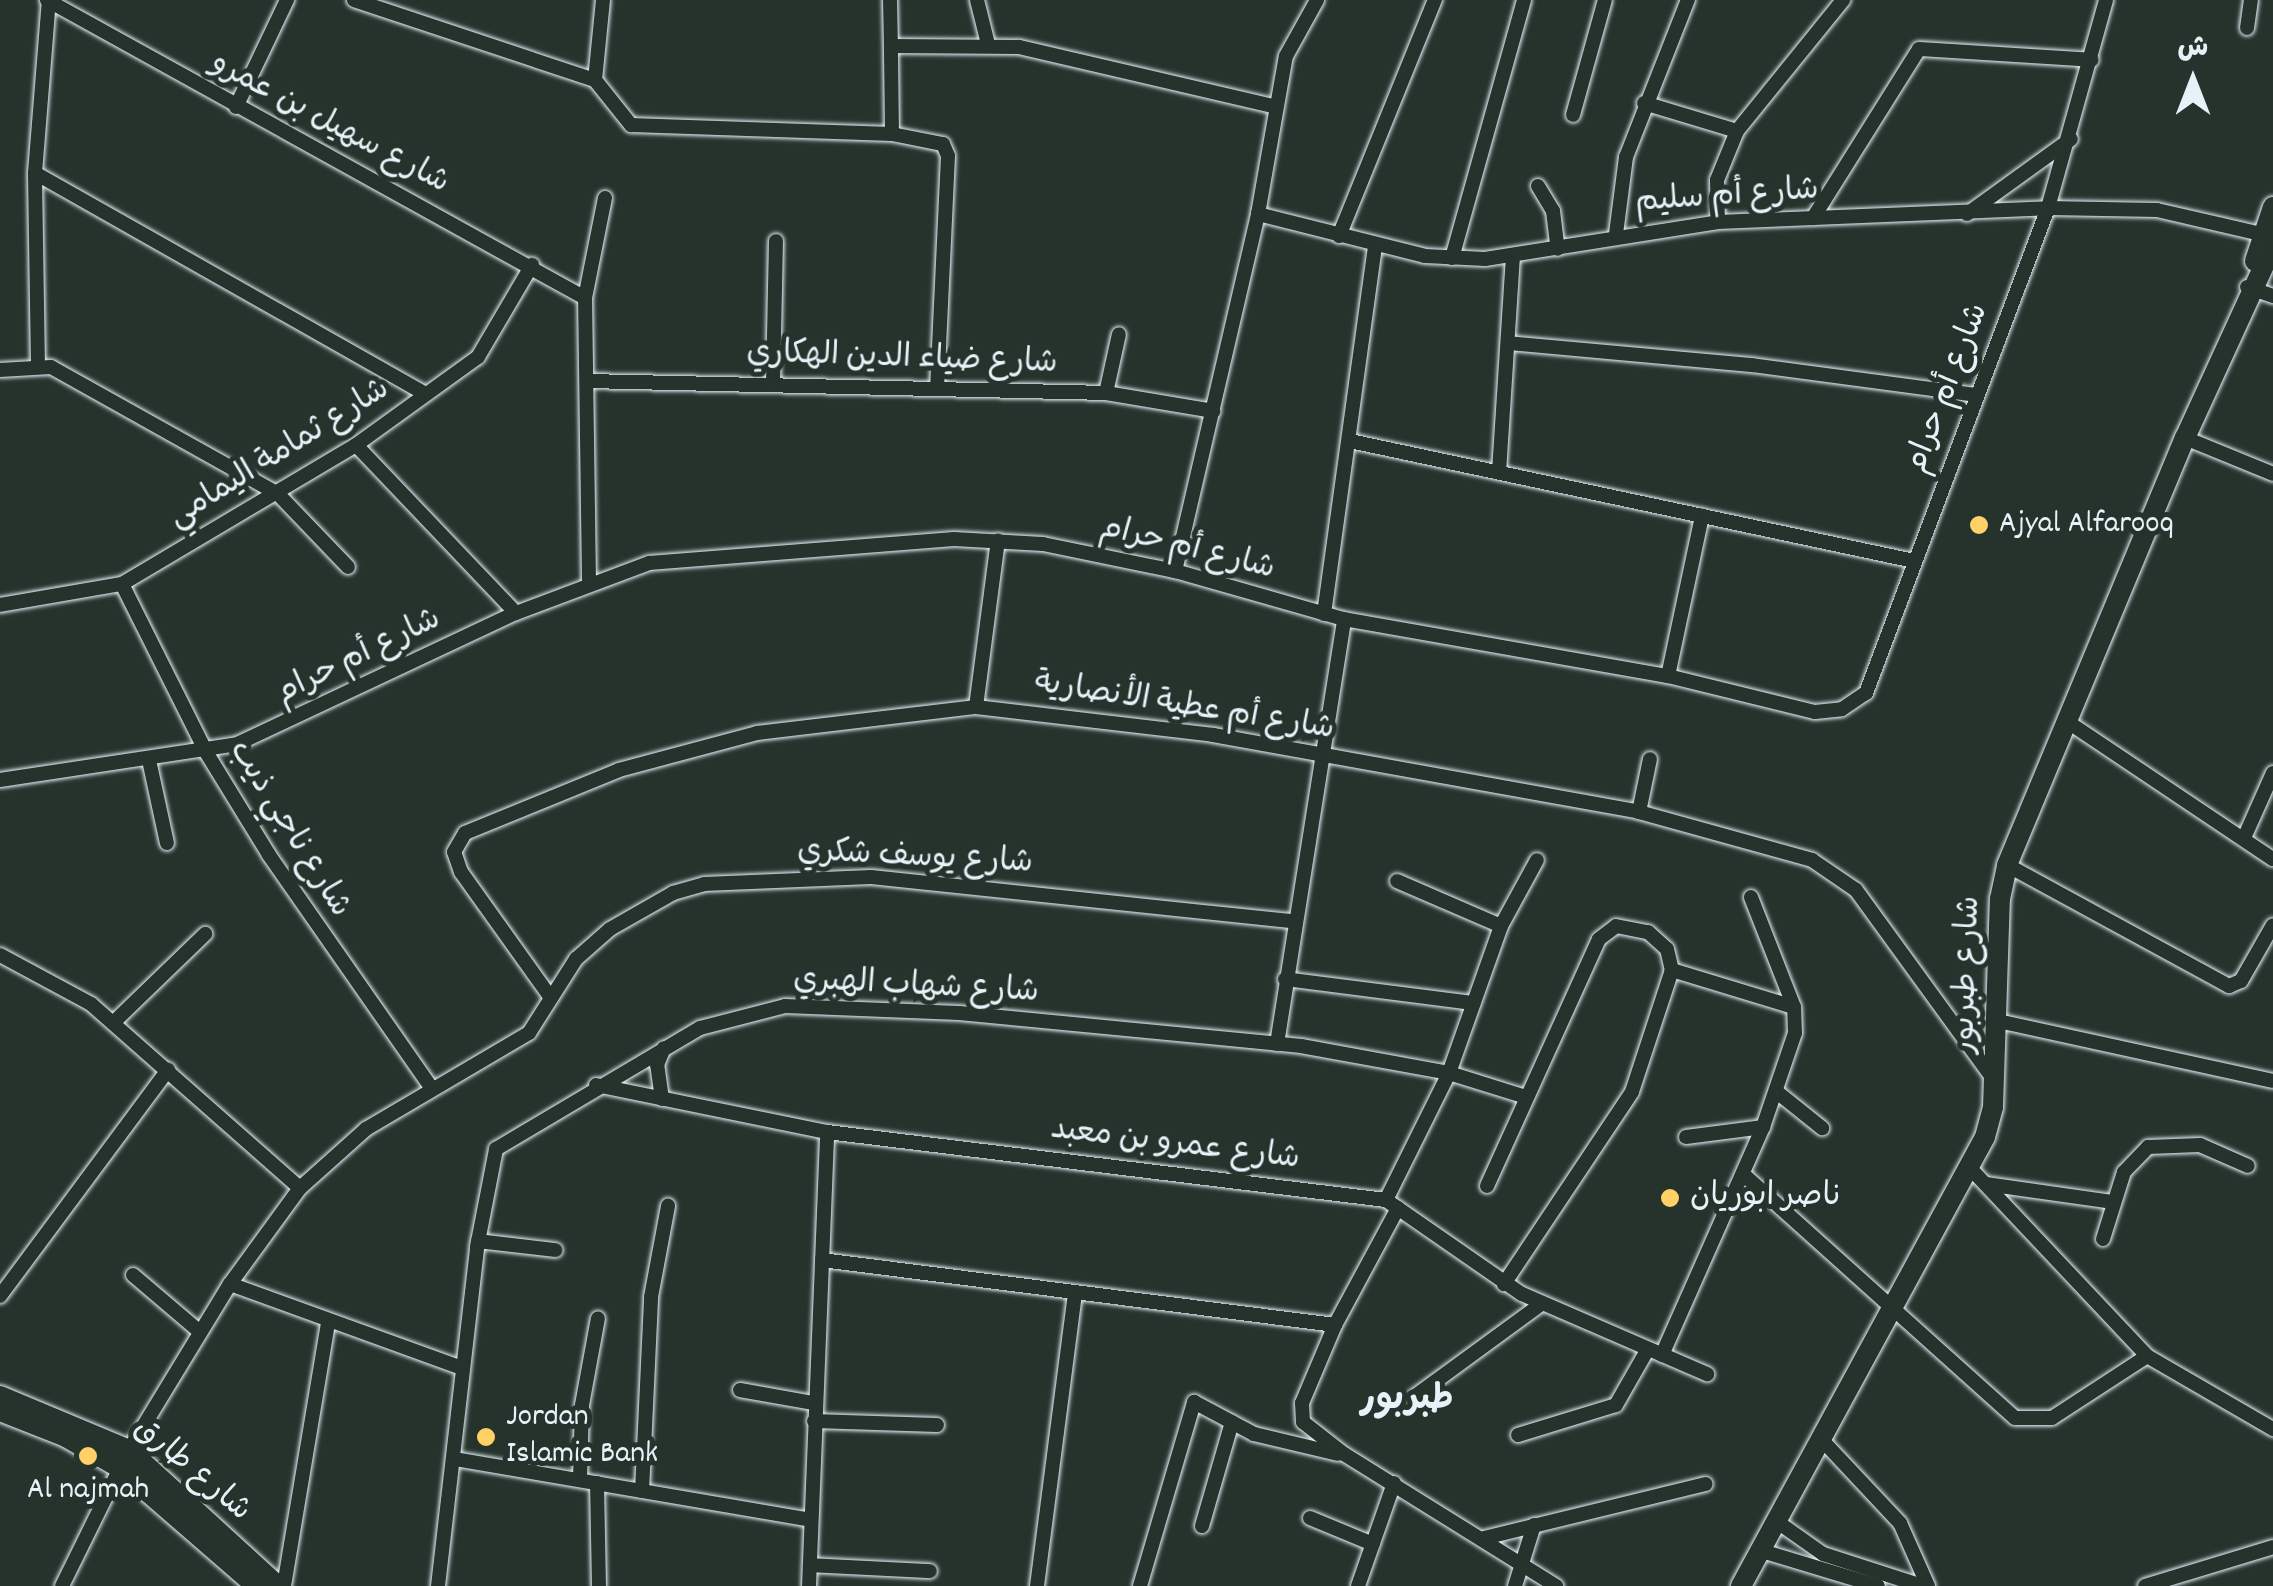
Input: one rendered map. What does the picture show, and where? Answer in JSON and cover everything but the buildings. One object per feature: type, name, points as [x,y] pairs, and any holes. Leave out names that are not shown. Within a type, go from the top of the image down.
[{"type":"street","points":[[38,366],[35,173],[48,0]]},
{"type":"street","name":"شارع سهيل بن عمرو","points":[[48,0],[236,107],[532,265],[585,298]]},
{"type":"street","points":[[236,107],[287,0]]},
{"type":"street","points":[[354,0],[595,80],[631,125],[933,138],[948,156],[936,387]]},
{"type":"street","points":[[595,80],[603,0]]},
{"type":"street","points":[[890,0],[892,134]]},
{"type":"street","points":[[977,0],[988,44]]},
{"type":"street","points":[[1175,572],[1258,214],[1290,44],[1317,0]]},
{"type":"street","points":[[1340,236],[1435,0]]},
{"type":"street","points":[[1452,258],[1524,0]]},
{"type":"street","points":[[1573,115],[1606,0]]},
{"type":"street","points":[[1616,234],[1622,174],[1644,102],[1688,0]]},
{"type":"street","points":[[1718,222],[1716,180],[1736,132],[1843,0]]},
{"type":"street","name":"شارع أم حرام","points":[[1,779],[206,752],[274,730],[590,581],[707,554],[998,540],[1175,572],[1344,620],[1668,676],[1815,712],[1842,710],[1866,693],[2048,208],[2072,139],[2106,0]]},
{"type":"street","points":[[2247,28],[2251,0]]},
{"type":"street","points":[[891,46],[988,44],[1276,107]]},
{"type":"street","points":[[1814,218],[1918,48],[2092,60]]},
{"type":"street","points":[[1644,102],[1736,132]]},
{"type":"street","points":[[1966,214],[2072,139]]},
{"type":"street","points":[[35,173],[426,394]]},
{"type":"street","points":[[1538,186],[1553,211],[1558,249]]},
{"type":"street","points":[[590,581],[585,298],[605,198]]},
{"type":"street","name":"شارع أم سليم","points":[[1258,214],[1375,245],[1452,258],[1558,249],[1616,234],[1718,222],[2048,208],[2114,207],[2270,230]]},
{"type":"street","name":"شارع طبربور","points":[[1741,1586],[1780,1522],[1888,1310],[1970,1168],[1991,1118],[2000,900],[2007,865],[2064,720],[2185,438],[2260,286],[2270,230]]},
{"type":"street","points":[[773,384],[776,241]]},
{"type":"street","points":[[1324,614],[1375,245]]},
{"type":"street","points":[[1499,472],[1513,255]]},
{"type":"street","name":"شارع ثمامة اليمامي","points":[[0,605],[122,584],[356,446],[486,349],[532,265]]},
{"type":"street","points":[[1106,393],[1119,334]]},
{"type":"street","points":[[1508,343],[1735,363],[1976,396]]},
{"type":"street","points":[[0,370],[38,366],[54,369],[278,494],[348,567]]},
{"type":"street","name":"شارع ضياء الدين الهكاري","points":[[588,381],[1106,393],[1214,410]]},
{"type":"street","points":[[2185,438],[2273,474]]},
{"type":"street","points":[[1350,440],[1914,561]]},
{"type":"street","points":[[356,446],[516,613]]},
{"type":"street","points":[[1668,676],[1702,516]]},
{"type":"street","points":[[976,706],[998,540]]},
{"type":"street","name":"شارع ناجي ذيب","points":[[122,584],[206,752],[327,944],[432,1089]]},
{"type":"street","points":[[1278,1044],[1293,921],[1344,620]]},
{"type":"street","name":"شارع أم عطية الأنصارية","points":[[552,998],[461,872],[454,852],[465,833],[618,770],[757,733],[976,706],[1149,725],[1639,812],[1839,872],[1995,1082]]},
{"type":"street","points":[[2064,720],[2273,859]]},
{"type":"street","points":[[150,760],[166,843]]},
{"type":"street","points":[[1639,812],[1650,760]]},
{"type":"street","points":[[2244,838],[2273,773]]},
{"type":"street","points":[[1537,860],[1502,926],[1449,1073],[1302,1403],[1307,1427],[1344,1454],[1556,1586]]},
{"type":"street","points":[[2007,865],[2229,986],[2241,981],[2273,926]]},
{"type":"street","name":"شارع يوسف شكري","points":[[62,1586],[124,1459],[230,1284],[300,1188],[354,1137],[518,1042],[576,958],[610,929],[673,893],[704,884],[871,878],[1293,921]]},
{"type":"street","points":[[1397,881],[1502,926]]},
{"type":"street","points":[[1518,1435],[1616,1405],[1655,1352],[1744,1174],[1793,1041],[1794,1007],[1751,897]]},
{"type":"street","points":[[1487,1186],[1605,932],[1624,926],[1648,932],[1667,949],[1672,970],[1632,1092],[1504,1284]]},
{"type":"street","points":[[114,1022],[205,934]]},
{"type":"street","points":[[0,955],[62,985],[114,1022],[300,1188]]},
{"type":"street","points":[[1672,970],[1794,1007]]},
{"type":"street","points":[[1285,979],[1473,1003]]},
{"type":"street","name":"شارع شهاب الهبري","points":[[438,1586],[478,1240],[496,1149],[596,1084],[664,1047],[743,1013],[809,1005],[1278,1044],[1449,1073],[1526,1097]]},
{"type":"street","points":[[1998,1021],[2273,1081]]},
{"type":"street","points":[[662,1099],[657,1066],[664,1047]]},
{"type":"street","points":[[0,1296],[168,1070]]},
{"type":"street","name":"شارع عمرو بن معبد","points":[[596,1084],[827,1132],[1392,1204],[1504,1284],[1707,1374]]},
{"type":"street","points":[[1777,1092],[1822,1128]]},
{"type":"street","points":[[1686,1137],[1763,1127]]},
{"type":"street","points":[[809,1586],[827,1132]]},
{"type":"street","points":[[2104,1240],[2112,1202],[2134,1156],[2148,1147],[2200,1145],[2248,1166]]},
{"type":"street","points":[[1970,1168],[2148,1356],[2273,1429]]},
{"type":"street","points":[[1744,1174],[2001,1411],[2028,1421],[2052,1418],[2148,1356]]},
{"type":"street","points":[[1986,1184],[2112,1202]]},
{"type":"street","points":[[642,1491],[649,1314],[668,1206]]},
{"type":"street","points":[[478,1240],[555,1250]]},
{"type":"street","points":[[822,1260],[1335,1325]]},
{"type":"street","points":[[133,1275],[200,1332]]},
{"type":"street","points":[[230,1284],[328,1324],[462,1368]]},
{"type":"street","points":[[1037,1586],[1074,1293]]},
{"type":"street","points":[[1414,1397],[1542,1304]]},
{"type":"street","points":[[580,1480],[582,1405],[598,1318]]},
{"type":"street","points":[[281,1586],[328,1324]]},
{"type":"street","points":[[740,1390],[814,1403]]},
{"type":"street","name":"شارع طارق","points":[[0,1396],[124,1459],[281,1586]]},
{"type":"street","points":[[1140,1586],[1190,1409],[1202,1402],[1232,1422],[1278,1442],[1344,1454]]},
{"type":"street","name":"شارع طارق","points":[[0,1412],[124,1459],[256,1586]]},
{"type":"street","points":[[814,1421],[936,1425]]},
{"type":"street","points":[[1202,1526],[1232,1422]]},
{"type":"street","points":[[1822,1440],[1900,1523],[1925,1586]]},
{"type":"street","points":[[455,1458],[810,1520]]},
{"type":"street","points":[[597,1483],[599,1586]]},
{"type":"street","points":[[1358,1586],[1394,1483]]},
{"type":"street","points":[[1484,1538],[1706,1484]]},
{"type":"street","points":[[1310,1518],[1373,1544]]},
{"type":"street","points":[[1780,1522],[1822,1554],[1925,1586]]},
{"type":"street","points":[[1515,1586],[1525,1565],[1534,1525]]},
{"type":"street","points":[[2146,1586],[2273,1547]]},
{"type":"street","points":[[1762,1552],[1878,1586]]},
{"type":"street","points":[[810,1565],[930,1572]]},
{"type":"place","name":"Ajyal Alfarooq","points":[[1979,525]]},
{"type":"place","name":"ناصر ابوريان","points":[[1670,1198]]},
{"type":"place","name":"Jordan Islamic Bank","points":[[486,1437]]},
{"type":"place","name":"Al najmah","points":[[88,1456]]},
{"type":"district","name":"طبربور","points":[[1407,1401]]}]
